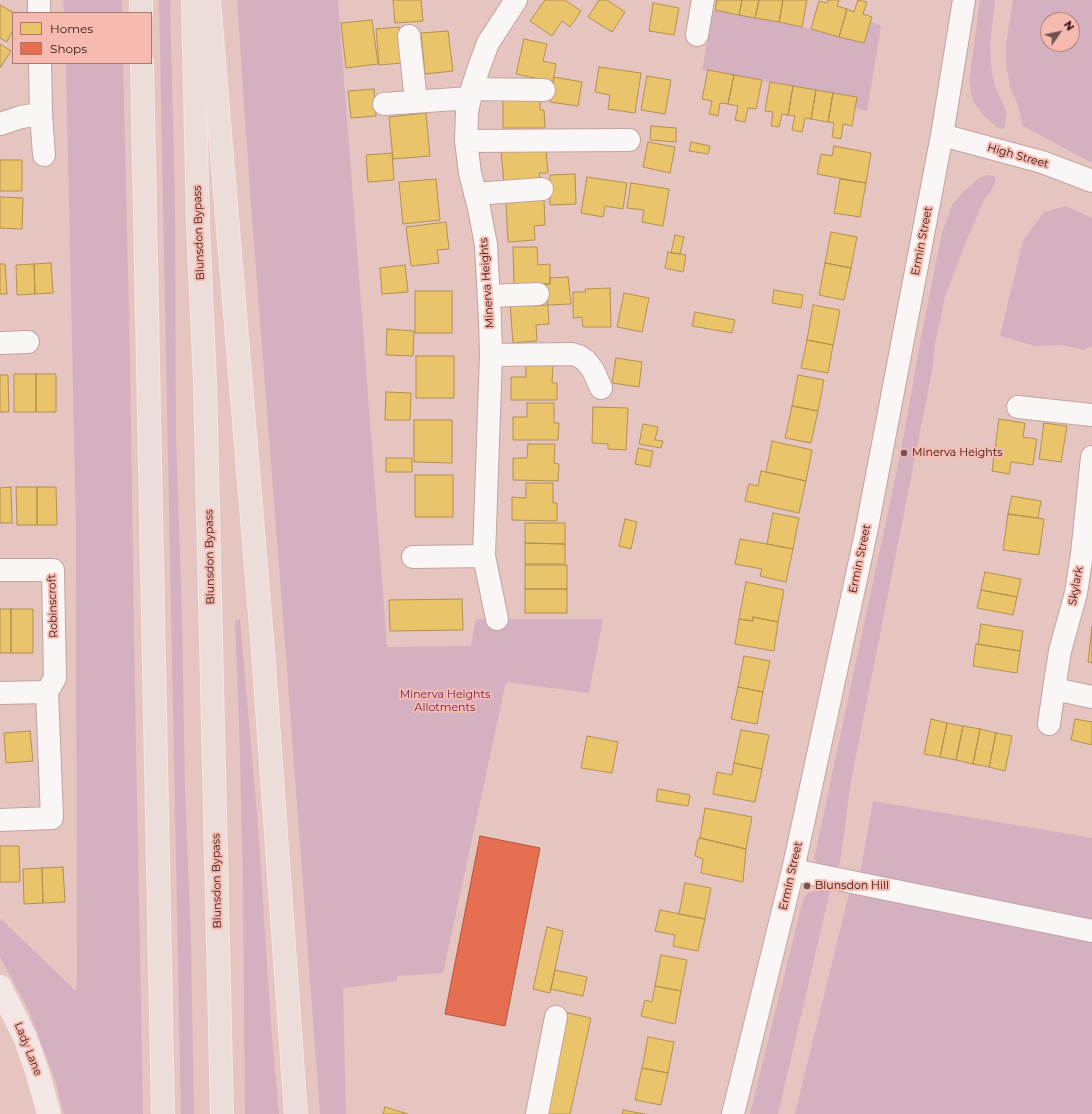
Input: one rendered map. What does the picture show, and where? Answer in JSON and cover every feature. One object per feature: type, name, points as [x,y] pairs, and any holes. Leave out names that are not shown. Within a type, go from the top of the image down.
[{"type":"highway","points":[[141,0],[142,12]]},
{"type":"highway","name":"Blunsdon Bypass","points":[[193,0],[198,225],[205,382],[222,1114]]},
{"type":"highway","points":[[209,0],[263,651],[296,1114]]},
{"type":"highway","points":[[142,64],[163,1114]]},
{"type":"main road","name":"Lady Lane","points":[[0,987],[25,1037],[38,1071],[50,1114]]},
{"type":"street","name":"Minerva Heights","points":[[497,619],[484,556],[491,355],[486,245],[470,173],[466,141],[467,112],[471,94],[488,43],[516,0]]},
{"type":"street","points":[[697,35],[703,0]]},
{"type":"street","name":"Ermin Street","points":[[733,1114],[793,870],[866,533],[942,135],[964,0]]},
{"type":"street","points":[[409,36],[416,101]]},
{"type":"street","points":[[40,64],[41,114],[44,155]]},
{"type":"street","points":[[384,104],[471,94],[544,90]]},
{"type":"street","points":[[0,124],[21,117],[41,114]]},
{"type":"street","name":"High Street","points":[[942,135],[1042,162],[1092,181]]},
{"type":"street","points":[[466,141],[629,140]]},
{"type":"street","points":[[475,194],[542,189]]},
{"type":"street","points":[[489,296],[538,294]]},
{"type":"street","points":[[0,343],[28,342]]},
{"type":"street","points":[[491,355],[572,354],[579,356],[586,361],[593,370],[601,388]]},
{"type":"street","points":[[1018,407],[1092,415]]},
{"type":"street","name":"Skylark","points":[[1049,724],[1060,651],[1076,593],[1082,554],[1092,457]]},
{"type":"street","points":[[412,557],[484,556]]},
{"type":"street","name":"Robinscroft","points":[[0,570],[54,570],[55,678],[47,692],[52,818],[0,820]]},
{"type":"street","points":[[1054,689],[1092,696]]},
{"type":"street","points":[[0,694],[47,692]]},
{"type":"street","points":[[793,870],[1092,931]]},
{"type":"street","points":[[537,1114],[556,1017]]},
{"type":"green space","points":[[63,0],[122,0],[122,12],[64,12]]},
{"type":"green space","points":[[159,0],[170,0],[175,209],[176,433],[182,621],[185,789],[191,942],[194,1114],[181,1114]]},
{"type":"green space","name":"Minerva Heights Allotments","points":[[237,0],[338,0],[387,647],[471,646],[476,619],[603,619],[589,693],[506,682],[443,973],[397,976],[397,981],[343,988],[346,1114],[320,1114],[250,191]]},
{"type":"green space","points":[[980,0],[995,0],[990,45],[991,67],[995,86],[1007,113],[1004,129],[998,128],[983,115],[973,101],[969,81]]},
{"type":"green space","points":[[1013,0],[1092,0],[1092,163],[1023,126],[1018,106],[1010,87],[1006,64],[1006,45]]},
{"type":"green space","points":[[715,10],[802,27],[864,43],[871,21],[881,26],[867,111],[855,108],[856,97],[702,70],[713,11]]},
{"type":"green space","points":[[66,64],[123,64],[130,357],[143,1114],[64,1114],[55,1080],[28,1009],[0,957],[0,918],[76,991],[76,527]]},
{"type":"green space","points":[[987,175],[994,176],[996,180],[992,189],[984,200],[965,244],[945,297],[935,344],[932,371],[851,781],[840,863],[835,870],[819,864],[814,859],[901,451],[921,338],[942,233],[952,205],[963,192],[979,178]]},
{"type":"green space","points":[[1066,206],[1092,218],[1092,346],[1084,350],[1062,345],[1035,346],[1000,336],[1023,241],[1044,212]]},
{"type":"green space","points":[[240,619],[258,826],[271,1026],[279,1114],[245,1114],[243,881],[235,620]]},
{"type":"green space","points":[[873,801],[1092,838],[1092,1114],[795,1114],[849,893],[853,890],[857,891]]},
{"type":"green space","points":[[820,889],[830,891],[778,1114],[750,1114],[803,900],[806,894]]},
{"type":"building: Homes","points":[[393,0],[421,0],[423,21],[395,23]]},
{"type":"building: Homes","points":[[545,0],[565,0],[581,11],[570,27],[562,21],[552,36],[530,21]]},
{"type":"building: Homes","points":[[599,0],[607,0],[625,12],[612,32],[588,17]]},
{"type":"building: Homes","points":[[717,0],[742,0],[739,15],[715,10]]},
{"type":"building: Homes","points":[[742,0],[759,0],[755,18],[739,15]]},
{"type":"building: Homes","points":[[759,0],[783,0],[779,22],[755,18]]},
{"type":"building: Homes","points":[[783,0],[807,0],[802,27],[779,22]]},
{"type":"building: Homes","points":[[828,0],[839,0],[837,6],[847,9],[839,37],[811,29],[819,1],[827,3]]},
{"type":"building: Homes","points":[[858,0],[867,2],[863,14],[872,17],[864,43],[839,37],[847,9],[854,12]]},
{"type":"building: Homes","points":[[653,3],[679,8],[674,35],[649,31]]},
{"type":"building: Homes","points":[[0,5],[12,12],[12,32],[7,42],[0,38]]},
{"type":"building: Homes","points":[[372,20],[378,64],[346,68],[341,23]]},
{"type":"building: Homes","points":[[399,27],[402,63],[379,65],[376,29]]},
{"type":"building: Homes","points":[[448,31],[453,71],[425,74],[421,33]]},
{"type":"building: Homes","points":[[524,39],[547,44],[543,61],[556,64],[553,82],[516,74]]},
{"type":"building: Homes","points":[[0,44],[11,51],[0,68]]},
{"type":"building: Homes","points":[[599,67],[641,73],[635,113],[608,109],[610,95],[595,92]]},
{"type":"building: Homes","points":[[708,70],[734,75],[728,104],[720,103],[718,116],[709,114],[712,101],[702,99]]},
{"type":"building: Homes","points":[[734,75],[762,80],[756,109],[748,108],[745,122],[735,120],[738,106],[728,104]]},
{"type":"building: Homes","points":[[647,76],[671,80],[665,114],[641,110]]},
{"type":"building: Homes","points":[[554,77],[582,82],[578,106],[550,102]]},
{"type":"building: Homes","points":[[770,82],[793,86],[788,115],[782,114],[779,127],[771,126],[773,112],[765,111]]},
{"type":"building: Homes","points":[[793,86],[816,90],[811,119],[805,118],[802,132],[792,130],[795,116],[788,115]]},
{"type":"building: Homes","points":[[374,89],[376,116],[351,118],[348,91]]},
{"type":"building: Homes","points":[[816,90],[833,93],[828,122],[811,119]]},
{"type":"building: Homes","points":[[833,93],[857,97],[852,126],[843,124],[841,139],[832,137],[834,123],[828,122]]},
{"type":"building: Homes","points":[[503,99],[540,99],[540,110],[544,110],[545,128],[503,128]]},
{"type":"building: Homes","points":[[426,113],[430,156],[393,159],[389,117]]},
{"type":"building: Homes","points":[[651,126],[676,128],[676,142],[650,140]]},
{"type":"building: Homes","points":[[648,142],[675,147],[670,173],[643,167]]},
{"type":"building: Homes","points":[[691,142],[710,146],[708,154],[689,151]]},
{"type":"building: Homes","points":[[834,146],[871,153],[866,183],[817,174],[821,154],[832,156]]},
{"type":"building: Homes","points":[[546,148],[548,173],[539,173],[540,180],[504,183],[501,152]]},
{"type":"building: Homes","points":[[392,153],[394,180],[368,182],[366,155]]},
{"type":"building: Homes","points":[[0,160],[22,160],[22,191],[0,191]]},
{"type":"building: Homes","points":[[575,174],[576,204],[550,205],[550,175]]},
{"type":"building: Homes","points":[[587,177],[627,183],[623,209],[605,206],[603,217],[581,213]]},
{"type":"building: Homes","points":[[436,179],[440,220],[403,224],[399,182]]},
{"type":"building: Homes","points":[[840,179],[866,183],[860,217],[834,213]]},
{"type":"building: Homes","points":[[631,183],[669,189],[663,226],[642,222],[644,210],[627,208]]},
{"type":"building: Homes","points":[[0,197],[23,198],[22,229],[0,228]]},
{"type":"building: Homes","points":[[544,200],[545,225],[534,226],[535,240],[508,242],[506,202]]},
{"type":"building: Homes","points":[[446,222],[449,249],[437,250],[439,263],[411,266],[406,227]]},
{"type":"building: Homes","points":[[831,232],[857,237],[851,268],[825,263]]},
{"type":"building: Homes","points":[[675,235],[684,237],[680,254],[671,253]]},
{"type":"building: Homes","points":[[513,247],[537,247],[538,265],[550,264],[550,284],[514,285]]},
{"type":"building: Homes","points":[[668,252],[686,255],[683,272],[665,268]]},
{"type":"building: Homes","points":[[51,263],[53,293],[35,294],[34,264]]},
{"type":"building: Homes","points":[[825,263],[851,268],[844,300],[819,295]]},
{"type":"building: Homes","points":[[0,264],[5,264],[7,294],[0,294]]},
{"type":"building: Homes","points":[[34,264],[35,294],[17,295],[16,265]]},
{"type":"building: Homes","points":[[405,265],[408,292],[382,294],[380,268]]},
{"type":"building: Homes","points":[[568,277],[571,304],[548,305],[544,284],[550,284],[550,278]]},
{"type":"building: Homes","points":[[610,288],[611,327],[583,327],[582,317],[573,318],[573,292],[586,292],[585,289]]},
{"type":"building: Homes","points":[[774,290],[803,295],[801,308],[772,303]]},
{"type":"building: Homes","points":[[415,291],[452,291],[452,333],[415,333]]},
{"type":"building: Homes","points":[[624,293],[649,298],[642,332],[617,327]]},
{"type":"building: Homes","points":[[534,302],[535,306],[548,305],[549,324],[536,325],[537,341],[513,343],[510,304]]},
{"type":"building: Homes","points":[[813,305],[840,310],[833,345],[807,340]]},
{"type":"building: Homes","points":[[695,312],[735,320],[732,333],[692,326]]},
{"type":"building: Homes","points":[[387,329],[414,331],[413,356],[386,355]]},
{"type":"building: Homes","points":[[807,340],[833,345],[828,373],[801,368]]},
{"type":"building: Homes","points":[[416,356],[454,356],[454,398],[416,398]]},
{"type":"building: Homes","points":[[616,358],[642,362],[639,387],[612,383]]},
{"type":"building: Homes","points":[[526,363],[553,363],[552,383],[557,383],[557,400],[511,400],[511,377],[526,377]]},
{"type":"building: Homes","points":[[14,374],[36,374],[36,412],[14,412]]},
{"type":"building: Homes","points":[[36,374],[56,374],[56,412],[36,412]]},
{"type":"building: Homes","points":[[0,375],[8,375],[9,412],[0,412]]},
{"type":"building: Homes","points":[[798,375],[824,380],[818,411],[792,406]]},
{"type":"building: Homes","points":[[386,392],[411,393],[410,420],[385,420]]},
{"type":"building: Homes","points":[[527,403],[554,403],[554,423],[559,423],[558,440],[513,440],[513,417],[527,417]]},
{"type":"building: Homes","points":[[792,406],[818,411],[811,443],[785,438]]},
{"type":"building: Homes","points":[[593,407],[628,408],[626,450],[608,449],[608,444],[592,443]]},
{"type":"building: Homes","points":[[999,419],[1025,423],[1023,437],[1037,439],[1033,465],[1011,462],[1009,474],[992,471]]},
{"type":"building: Homes","points":[[414,420],[452,420],[452,463],[414,462]]},
{"type":"building: Homes","points":[[1044,423],[1067,426],[1061,462],[1039,459]]},
{"type":"building: Homes","points":[[643,424],[658,427],[655,440],[663,441],[661,448],[639,444]]},
{"type":"building: Homes","points":[[772,441],[812,450],[806,481],[766,472]]},
{"type":"building: Homes","points":[[528,444],[555,444],[554,463],[559,464],[558,481],[513,480],[513,458],[527,458]]},
{"type":"building: Homes","points":[[638,448],[653,451],[650,467],[635,464]]},
{"type":"building: Homes","points":[[386,458],[412,458],[412,472],[386,472]]},
{"type":"building: Homes","points":[[761,471],[806,481],[799,513],[745,501],[749,484],[758,486]]},
{"type":"building: Homes","points":[[415,475],[453,475],[453,517],[415,517]]},
{"type":"building: Homes","points":[[526,483],[553,483],[553,503],[557,503],[557,521],[512,520],[512,497],[526,498]]},
{"type":"building: Homes","points":[[11,487],[12,523],[0,523],[0,488]]},
{"type":"building: Homes","points":[[16,487],[37,487],[37,525],[17,525]]},
{"type":"building: Homes","points":[[37,487],[56,487],[57,525],[37,525]]},
{"type":"building: Homes","points":[[1012,496],[1041,501],[1038,518],[1008,514]]},
{"type":"building: Homes","points":[[773,513],[799,518],[793,549],[767,544]]},
{"type":"building: Homes","points":[[1008,514],[1044,519],[1039,555],[1003,550]]},
{"type":"building: Homes","points":[[625,519],[637,522],[631,549],[619,546]]},
{"type":"building: Homes","points":[[525,523],[565,523],[565,544],[525,543]]},
{"type":"building: Homes","points":[[740,539],[793,549],[786,582],[760,576],[762,569],[735,564]]},
{"type":"building: Homes","points":[[525,543],[565,544],[565,564],[525,564]]},
{"type":"building: Homes","points":[[525,565],[567,565],[567,589],[525,589]]},
{"type":"building: Homes","points":[[985,572],[1021,579],[1017,597],[981,590]]},
{"type":"building: Homes","points":[[746,582],[784,590],[778,622],[753,617],[753,621],[739,619]]},
{"type":"building: Homes","points":[[525,589],[567,589],[567,613],[525,613]]},
{"type":"building: Homes","points":[[981,590],[1017,597],[1013,615],[977,608]]},
{"type":"building: Homes","points":[[462,599],[463,630],[390,631],[389,600]]},
{"type":"building: Homes","points":[[0,609],[11,609],[11,653],[0,653]]},
{"type":"building: Homes","points":[[11,609],[33,609],[33,653],[11,653]]},
{"type":"building: Homes","points":[[753,617],[778,622],[774,651],[735,644],[739,619],[753,621]]},
{"type":"building: Homes","points":[[981,624],[1023,631],[1020,651],[978,644]]},
{"type":"building: Homes","points":[[1092,627],[1092,663],[1088,662]]},
{"type":"building: Homes","points":[[976,644],[1020,651],[1017,673],[973,666]]},
{"type":"building: Homes","points":[[744,656],[770,661],[763,692],[738,687]]},
{"type":"building: Homes","points":[[738,687],[763,692],[757,724],[731,719]]},
{"type":"building: Homes","points":[[931,719],[947,723],[940,757],[924,754]]},
{"type":"building: Homes","points":[[1075,719],[1092,722],[1092,745],[1071,740]]},
{"type":"building: Homes","points":[[947,723],[963,726],[956,760],[940,757]]},
{"type":"building: Homes","points":[[963,726],[980,729],[973,764],[956,760]]},
{"type":"building: Homes","points":[[980,729],[996,733],[989,767],[973,764]]},
{"type":"building: Homes","points":[[741,730],[769,735],[762,769],[734,763]]},
{"type":"building: Homes","points":[[30,731],[33,761],[6,763],[4,733]]},
{"type":"building: Homes","points":[[996,733],[1012,736],[1005,771],[989,767]]},
{"type":"building: Homes","points":[[587,736],[618,742],[612,773],[581,768]]},
{"type":"building: Homes","points":[[734,763],[762,769],[755,802],[713,794],[717,772],[732,775]]},
{"type":"building: Homes","points":[[658,789],[690,795],[688,806],[656,801]]},
{"type":"building: Homes","points":[[705,808],[752,817],[746,849],[700,838]]},
{"type":"building: Homes","points":[[700,838],[746,849],[743,882],[701,873],[703,859],[695,856],[698,839]]},
{"type":"building: Homes","points":[[0,846],[19,846],[20,882],[0,882]]},
{"type":"building: Homes","points":[[63,867],[65,902],[43,903],[42,868]]},
{"type":"building: Homes","points":[[42,868],[43,903],[24,904],[23,869]]},
{"type":"building: Homes","points":[[685,883],[711,888],[705,919],[679,914]]},
{"type":"building: Homes","points":[[660,910],[705,919],[698,951],[673,946],[675,935],[655,931]]},
{"type":"building: Homes","points":[[547,927],[563,931],[550,993],[533,989]]},
{"type":"building: Homes","points":[[661,955],[687,960],[681,991],[655,986]]},
{"type":"building: Homes","points":[[555,970],[587,977],[583,996],[551,989]]},
{"type":"building: Homes","points":[[655,986],[681,991],[675,1024],[641,1016],[645,1000],[652,1002]]},
{"type":"building: Homes","points":[[568,1013],[591,1018],[570,1114],[547,1114]]},
{"type":"building: Homes","points":[[648,1037],[674,1042],[668,1073],[642,1068]]},
{"type":"building: Homes","points":[[642,1068],[668,1073],[661,1105],[635,1100]]},
{"type":"building: Homes","points":[[385,1107],[408,1114],[383,1114]]},
{"type":"building: Homes","points":[[623,1110],[645,1114],[622,1114]]},
{"type":"building: Shops","points":[[480,836],[540,848],[505,1026],[445,1014]]},
{"type":"place","name":"Minerva Heights","points":[[904,453]]},
{"type":"place","name":"Blunsdon Hill","points":[[807,886]]}]
